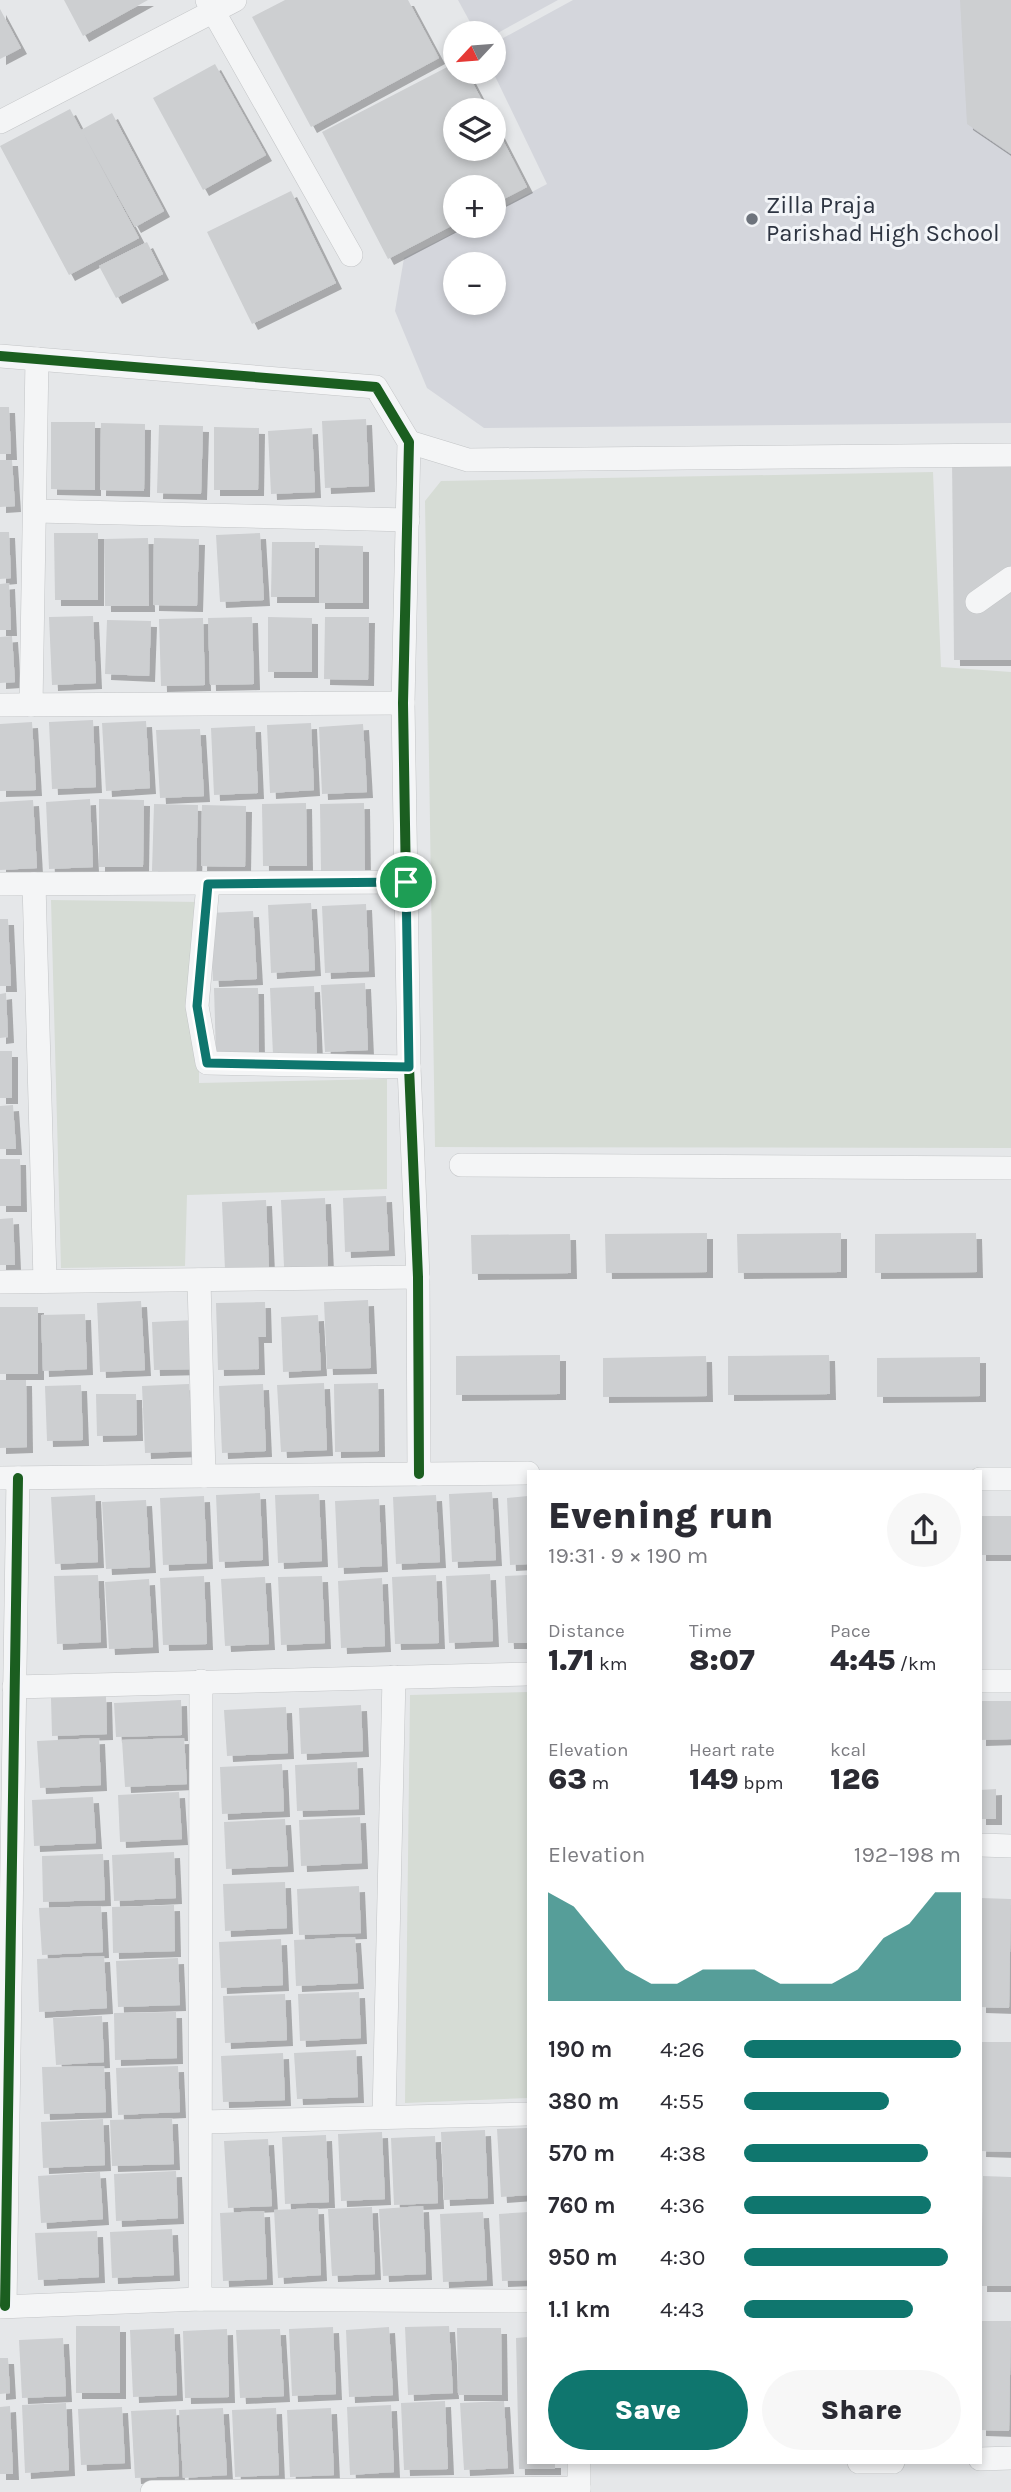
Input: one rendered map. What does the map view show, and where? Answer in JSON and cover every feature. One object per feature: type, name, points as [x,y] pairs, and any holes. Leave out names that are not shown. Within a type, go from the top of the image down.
[{"type":"street","points":[[0,122],[210,6],[235,0]]},
{"type":"street","points":[[210,6],[351,255]]},
{"type":"street","points":[[0,356],[376,387],[409,442],[403,703],[409,1067],[418,1277],[419,1474]]},
{"type":"street","points":[[31,705],[37,511],[37,359]]},
{"type":"street","points":[[409,442],[468,460],[1011,455]]},
{"type":"street","points":[[37,511],[408,520]]},
{"type":"street","points":[[978,602],[1011,578]]},
{"type":"street","points":[[0,705],[403,703]]},
{"type":"street","points":[[0,884],[406,882]]},
{"type":"street","points":[[34,884],[45,1281]]},
{"type":"street","points":[[208,884],[197,1006],[207,1063],[409,1067]]},
{"type":"street","points":[[461,1165],[1011,1168]]},
{"type":"street","points":[[0,1282],[418,1277]]},
{"type":"street","points":[[198,1280],[204,1476]]},
{"type":"street","points":[[527,1473],[9,1478],[14,1687],[5,1928],[2,2306],[200,2299],[527,2301]]},
{"type":"street","points":[[982,1479],[1011,1479]]},
{"type":"street","points":[[14,1687],[527,1674]]},
{"type":"street","points":[[384,2117],[394,1677]]},
{"type":"street","points":[[200,2299],[201,1681]]},
{"type":"street","points":[[982,1681],[1011,1681]]},
{"type":"street","points":[[982,1845],[1011,1846]]},
{"type":"street","points":[[201,2122],[527,2114]]},
{"type":"street","points":[[982,2459],[1011,2458]]},
{"type":"street","points":[[152,2492],[579,2490],[579,2464]]},
{"type":"shaded area","points":[[458,0],[558,0],[506,28],[506,21],[469,21]]},
{"type":"shaded area","name":"Zilla Praja Parishad High School","points":[[573,0],[1011,0],[1011,423],[484,428],[427,388],[395,311],[404,258],[443,238],[506,238],[506,206],[547,184],[499,84],[506,84],[506,36]]},
{"type":"shaded area","points":[[933,472],[941,667],[1011,672],[1011,1148],[435,1147],[425,501],[441,481]]},
{"type":"shaded area","points":[[51,900],[199,902],[199,1083],[387,1079],[387,1189],[187,1195],[185,1266],[61,1268]]},
{"type":"shaded area","points":[[527,1692],[527,2098],[405,2103],[410,1695]]},
{"type":"building","points":[[64,0],[148,0],[83,36]]},
{"type":"building","points":[[285,0],[408,0],[439,58],[311,127],[252,17]]},
{"type":"building","points":[[960,0],[1011,0],[1011,154],[967,124]]},
{"type":"building","points":[[0,9],[21,48],[0,59]]},
{"type":"building","points":[[215,64],[266,155],[203,190],[153,98]]},
{"type":"building","points":[[443,69],[443,84],[473,84],[481,98],[443,98],[443,161],[506,161],[506,146],[527,187],[506,198],[506,175],[443,175],[443,230],[388,259],[322,132]]},
{"type":"building","points":[[70,109],[81,130],[112,113],[164,211],[135,227],[83,133],[139,238],[69,275],[0,146]]},
{"type":"building","points":[[291,191],[336,283],[252,324],[207,232]]},
{"type":"building","points":[[147,242],[163,274],[116,298],[99,266]]},
{"type":"building","points":[[0,407],[9,407],[11,454],[0,454]]},
{"type":"building","points":[[366,419],[369,486],[325,488],[322,421]]},
{"type":"building","points":[[51,422],[95,422],[95,490],[51,489]]},
{"type":"building","points":[[101,423],[145,424],[144,491],[100,490]]},
{"type":"building","points":[[159,425],[203,426],[201,494],[157,493]]},
{"type":"building","points":[[214,427],[259,428],[258,490],[214,490]]},
{"type":"building","points":[[312,428],[315,492],[271,494],[268,431]]},
{"type":"building","points":[[1011,455],[1011,660],[954,660],[952,456]]},
{"type":"building","points":[[0,460],[12,460],[15,506],[0,507]]},
{"type":"building","points":[[0,532],[9,532],[11,578],[0,579]]},
{"type":"building","points":[[54,533],[98,533],[98,600],[55,600]]},
{"type":"building","points":[[260,533],[264,600],[220,602],[216,535]]},
{"type":"building","points":[[148,538],[149,606],[105,606],[104,539]]},
{"type":"building","points":[[154,538],[199,539],[197,606],[153,605]]},
{"type":"building","points":[[272,542],[315,542],[315,597],[271,597]]},
{"type":"building","points":[[319,545],[363,546],[363,603],[319,603]]},
{"type":"building","points":[[9,583],[11,630],[0,630],[0,584]]},
{"type":"building","points":[[93,616],[96,683],[52,685],[49,617]]},
{"type":"building","points":[[252,617],[254,684],[210,685],[208,618]]},
{"type":"building","points":[[268,617],[312,618],[312,672],[268,672]]},
{"type":"building","points":[[325,617],[369,617],[368,680],[324,679]]},
{"type":"building","points":[[203,618],[205,685],[161,686],[159,619]]},
{"type":"building","points":[[107,620],[151,621],[149,676],[105,674]]},
{"type":"building","points":[[12,636],[15,682],[0,683],[0,637]]},
{"type":"building","points":[[93,720],[96,787],[52,789],[49,722]]},
{"type":"building","points":[[146,721],[150,788],[106,791],[102,723]]},
{"type":"building","points":[[32,722],[36,790],[0,791],[0,724]]},
{"type":"building","points":[[311,723],[314,790],[270,793],[267,725]]},
{"type":"building","points":[[363,724],[367,792],[322,794],[319,727]]},
{"type":"building","points":[[255,726],[258,793],[214,795],[211,728]]},
{"type":"building","points":[[200,729],[204,796],[160,798],[156,730]]},
{"type":"building","points":[[90,799],[93,867],[49,869],[46,802]]},
{"type":"building","points":[[99,799],[144,800],[143,867],[99,867]]},
{"type":"building","points":[[33,800],[37,868],[0,870],[0,802]]},
{"type":"building","points":[[306,803],[307,866],[263,866],[262,804]]},
{"type":"building","points":[[364,803],[365,871],[321,871],[320,804]]},
{"type":"building","points":[[154,804],[198,805],[196,873],[152,871]]},
{"type":"building","points":[[202,805],[246,806],[245,867],[201,866]]},
{"type":"building","points":[[311,903],[315,970],[271,973],[268,905]]},
{"type":"building","points":[[366,904],[369,971],[325,973],[322,906]]},
{"type":"building","points":[[253,911],[257,979],[213,981],[209,913]]},
{"type":"building","points":[[0,919],[8,919],[11,986],[0,986]]},
{"type":"building","points":[[365,983],[368,1050],[325,1052],[321,985]]},
{"type":"building","points":[[314,986],[317,1054],[273,1055],[270,988]]},
{"type":"building","points":[[214,988],[258,988],[259,1055],[216,1056]]},
{"type":"building","points":[[6,993],[8,1037],[0,1038],[0,994]]},
{"type":"building","points":[[0,1051],[12,1051],[12,1098],[0,1098]]},
{"type":"building","points":[[13,1105],[16,1149],[0,1149],[0,1106]]},
{"type":"building","points":[[0,1159],[20,1159],[21,1206],[0,1206]]},
{"type":"building","points":[[386,1196],[389,1250],[345,1252],[343,1198]]},
{"type":"building","points":[[325,1198],[328,1266],[284,1267],[281,1200]]},
{"type":"building","points":[[266,1200],[269,1267],[225,1270],[222,1202]]},
{"type":"building","points":[[13,1218],[15,1265],[0,1265],[0,1219]]},
{"type":"building","points":[[707,1233],[707,1272],[606,1273],[605,1234]]},
{"type":"building","points":[[841,1233],[841,1272],[738,1273],[737,1234]]},
{"type":"building","points":[[976,1233],[977,1272],[875,1273],[875,1234]]},
{"type":"building","points":[[570,1234],[571,1273],[472,1274],[471,1235]]},
{"type":"building","points":[[368,1300],[371,1368],[327,1369],[324,1302]]},
{"type":"building","points":[[141,1301],[145,1370],[100,1372],[97,1303]]},
{"type":"building","points":[[265,1302],[266,1337],[258,1337],[259,1369],[218,1370],[216,1303]]},
{"type":"building","points":[[0,1307],[38,1307],[38,1374],[0,1374]]},
{"type":"building","points":[[85,1314],[87,1369],[43,1371],[41,1315]]},
{"type":"building","points":[[318,1315],[321,1370],[283,1372],[281,1317]]},
{"type":"building","points":[[196,1320],[197,1369],[154,1370],[152,1322]]},
{"type":"building","points":[[560,1355],[560,1394],[456,1395],[456,1356]]},
{"type":"building","points":[[829,1355],[830,1394],[728,1395],[728,1356]]},
{"type":"building","points":[[706,1356],[707,1396],[603,1397],[603,1358]]},
{"type":"building","points":[[980,1357],[980,1396],[877,1397],[877,1358]]},
{"type":"building","points":[[0,1380],[26,1380],[27,1447],[0,1448]]},
{"type":"building","points":[[324,1383],[327,1450],[281,1452],[277,1385]]},
{"type":"building","points":[[378,1383],[379,1451],[335,1452],[334,1384]]},
{"type":"building","points":[[189,1384],[193,1451],[145,1453],[142,1386]]},
{"type":"building","points":[[263,1384],[266,1451],[222,1453],[219,1386]]},
{"type":"building","points":[[81,1385],[83,1440],[47,1441],[45,1386]]},
{"type":"building","points":[[96,1394],[136,1394],[137,1435],[97,1436]]},
{"type":"building","points":[[492,1492],[496,1560],[452,1562],[449,1494]]},
{"type":"building","points":[[260,1493],[263,1560],[219,1562],[216,1495]]},
{"type":"building","points":[[319,1494],[322,1561],[278,1563],[275,1495]]},
{"type":"building","points":[[95,1495],[98,1562],[55,1564],[51,1497]]},
{"type":"building","points":[[436,1495],[440,1562],[396,1564],[393,1497]]},
{"type":"building","points":[[204,1496],[207,1563],[163,1565],[160,1498]]},
{"type":"building","points":[[527,1496],[527,1564],[510,1565],[507,1498]]},
{"type":"building","points":[[379,1499],[382,1566],[338,1568],[335,1501]]},
{"type":"building","points":[[146,1500],[150,1567],[106,1569],[102,1502]]},
{"type":"building","points":[[982,1516],[1011,1516],[1011,1555],[982,1555]]},
{"type":"building","points":[[490,1574],[493,1641],[449,1643],[446,1576]]},
{"type":"building","points":[[98,1575],[101,1642],[57,1644],[54,1576]]},
{"type":"building","points":[[436,1575],[439,1643],[395,1644],[392,1577]]},
{"type":"building","points":[[527,1575],[527,1643],[508,1643],[505,1576]]},
{"type":"building","points":[[204,1576],[207,1644],[163,1645],[160,1578]]},
{"type":"building","points":[[322,1576],[325,1643],[281,1645],[278,1577]]},
{"type":"building","points":[[265,1577],[269,1644],[225,1646],[221,1579]]},
{"type":"building","points":[[382,1578],[385,1646],[341,1648],[338,1581]]},
{"type":"building","points":[[149,1579],[153,1647],[109,1649],[105,1582]]},
{"type":"building","points":[[106,1696],[107,1734],[52,1736],[51,1698]]},
{"type":"building","points":[[181,1700],[182,1735],[116,1737],[114,1703]]},
{"type":"building","points":[[982,1701],[1011,1701],[1011,1739],[982,1740]]},
{"type":"building","points":[[361,1705],[363,1751],[301,1754],[299,1708]]},
{"type":"building","points":[[286,1707],[288,1753],[227,1756],[224,1710]]},
{"type":"building","points":[[99,1738],[101,1785],[40,1788],[37,1741]]},
{"type":"building","points":[[184,1738],[187,1784],[125,1787],[122,1740]]},
{"type":"building","points":[[357,1762],[359,1809],[297,1811],[295,1765]]},
{"type":"building","points":[[282,1764],[284,1811],[222,1814],[220,1767]]},
{"type":"building","points":[[996,1789],[996,1819],[982,1819],[982,1790]]},
{"type":"building","points":[[179,1792],[182,1839],[120,1842],[118,1795]]},
{"type":"building","points":[[93,1797],[96,1843],[34,1846],[32,1800]]},
{"type":"building","points":[[360,1817],[362,1863],[301,1866],[299,1820]]},
{"type":"building","points":[[285,1819],[288,1866],[226,1869],[224,1822]]},
{"type":"building","points":[[174,1852],[176,1898],[114,1901],[112,1855]]},
{"type":"building","points":[[103,1854],[105,1900],[43,1902],[42,1856]]},
{"type":"building","points":[[285,1882],[287,1928],[225,1931],[223,1884]]},
{"type":"building","points":[[359,1886],[361,1933],[299,1935],[297,1889]]},
{"type":"building","points":[[982,1898],[1011,1899],[1009,2008],[982,2007]]},
{"type":"building","points":[[174,1905],[175,1951],[113,1953],[112,1907]]},
{"type":"building","points":[[101,1906],[103,1952],[42,1955],[39,1908]]},
{"type":"building","points":[[355,1937],[358,1983],[296,1986],[294,1940]]},
{"type":"building","points":[[281,1939],[283,1985],[221,1988],[219,1942]]},
{"type":"building","points":[[104,1956],[107,2008],[39,2012],[37,1959]]},
{"type":"building","points":[[178,1958],[180,2005],[118,2007],[116,1961]]},
{"type":"building","points":[[359,1992],[361,2038],[300,2041],[298,1994]]},
{"type":"building","points":[[285,1994],[287,2040],[225,2043],[223,1996]]},
{"type":"building","points":[[176,2012],[177,2058],[115,2060],[114,2013]]},
{"type":"building","points":[[102,2016],[104,2062],[56,2065],[53,2018]]},
{"type":"building","points":[[982,2042],[1011,2042],[1011,2152],[982,2151]]},
{"type":"building","points":[[356,2050],[358,2097],[297,2099],[294,2053]]},
{"type":"building","points":[[283,2053],[285,2100],[223,2102],[221,2056]]},
{"type":"building","points":[[104,2066],[106,2112],[44,2114],[42,2067]]},
{"type":"building","points":[[178,2066],[180,2112],[118,2115],[116,2068]]},
{"type":"building","points":[[172,2118],[174,2164],[112,2166],[110,2120]]},
{"type":"building","points":[[103,2119],[105,2165],[43,2168],[41,2122]]},
{"type":"building","points":[[527,2128],[527,2195],[501,2197],[497,2129]]},
{"type":"building","points":[[485,2130],[488,2198],[444,2200],[441,2132]]},
{"type":"building","points":[[382,2132],[385,2199],[341,2201],[338,2134]]},
{"type":"building","points":[[326,2135],[329,2202],[285,2204],[282,2137]]},
{"type":"building","points":[[435,2136],[438,2203],[394,2205],[391,2138]]},
{"type":"building","points":[[268,2139],[272,2206],[228,2208],[224,2141]]},
{"type":"building","points":[[176,2171],[178,2218],[116,2221],[114,2174]]},
{"type":"building","points":[[100,2172],[103,2219],[41,2223],[38,2176]]},
{"type":"building","points":[[983,2176],[1011,2177],[1011,2286],[982,2286]]},
{"type":"building","points":[[423,2206],[426,2274],[383,2276],[379,2209]]},
{"type":"building","points":[[372,2207],[375,2274],[332,2276],[328,2209]]},
{"type":"building","points":[[318,2208],[321,2275],[278,2278],[274,2210]]},
{"type":"building","points":[[264,2211],[267,2279],[223,2281],[220,2213]]},
{"type":"building","points":[[483,2212],[487,2280],[443,2282],[440,2214]]},
{"type":"building","points":[[527,2212],[527,2280],[502,2281],[499,2214]]},
{"type":"building","points":[[172,2229],[174,2275],[112,2278],[110,2232]]},
{"type":"building","points":[[97,2231],[99,2277],[38,2280],[35,2233]]},
{"type":"building","points":[[982,2321],[1011,2321],[1009,2431],[982,2430]]},
{"type":"building","points":[[76,2326],[120,2326],[120,2393],[76,2393]]},
{"type":"building","points":[[449,2326],[453,2393],[408,2395],[405,2327]]},
{"type":"building","points":[[333,2327],[336,2394],[292,2396],[289,2329]]},
{"type":"building","points":[[389,2327],[393,2395],[349,2397],[346,2330]]},
{"type":"building","points":[[174,2328],[177,2395],[133,2397],[130,2330]]},
{"type":"building","points":[[457,2328],[501,2328],[502,2395],[458,2395]]},
{"type":"building","points":[[227,2329],[229,2397],[185,2398],[183,2331]]},
{"type":"building","points":[[280,2329],[284,2396],[240,2398],[236,2330]]},
{"type":"building","points":[[527,2337],[527,2464],[555,2464],[555,2469],[519,2469],[516,2338]]},
{"type":"building","points":[[63,2338],[66,2396],[22,2398],[19,2340]]},
{"type":"building","points":[[0,2358],[8,2358],[10,2393],[0,2394]]},
{"type":"building","points":[[445,2401],[448,2469],[404,2470],[401,2403]]},
{"type":"building","points":[[504,2401],[508,2468],[464,2470],[460,2403]]},
{"type":"building","points":[[66,2403],[69,2470],[25,2473],[22,2405]]},
{"type":"building","points":[[391,2405],[394,2472],[350,2475],[347,2407]]},
{"type":"building","points":[[10,2406],[13,2474],[0,2474],[0,2407]]},
{"type":"building","points":[[122,2407],[125,2463],[81,2465],[78,2409]]},
{"type":"building","points":[[223,2408],[227,2475],[183,2478],[179,2410]]},
{"type":"building","points":[[276,2408],[279,2475],[235,2477],[232,2410]]},
{"type":"building","points":[[331,2408],[334,2475],[290,2477],[287,2410]]},
{"type":"building","points":[[176,2409],[179,2476],[135,2478],[131,2411]]},
{"type":"cycle path","points":[[0,356],[376,387],[409,442],[403,703],[409,1067],[418,1277],[419,1474]]},
{"type":"cycle path","points":[[5,2306],[18,1478]]},
{"type":"place","name":"Zilla Praja Parishad High School","points":[[752,219]]},
{"type":"route","points":[[406,882],[409,1067],[207,1063],[197,1006],[208,884],[406,882]]}]
